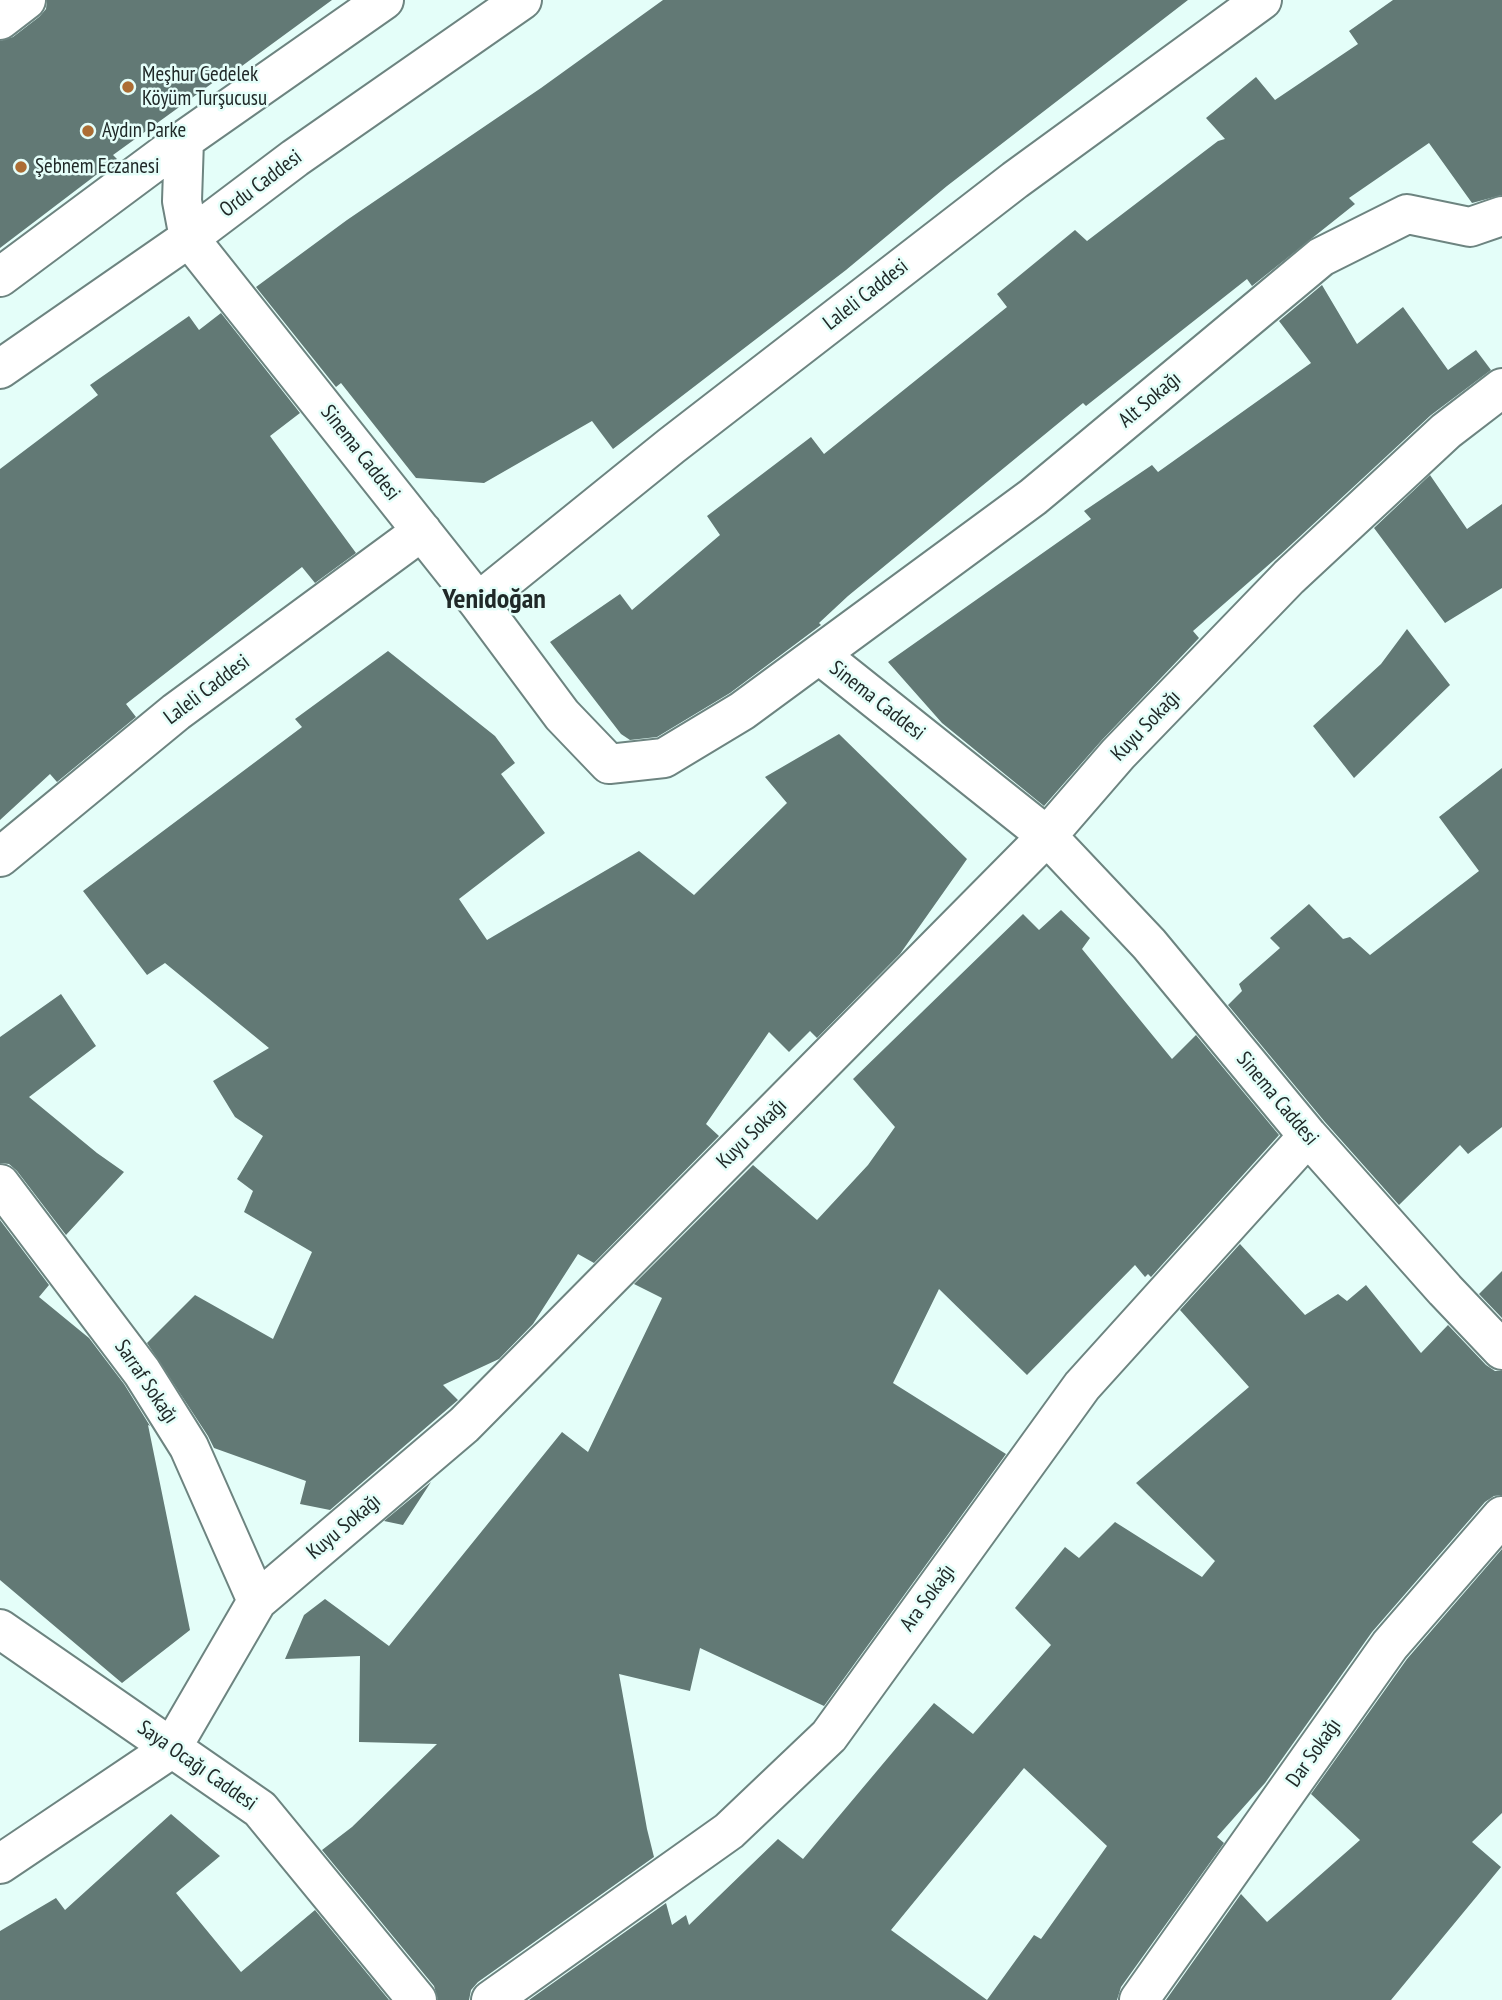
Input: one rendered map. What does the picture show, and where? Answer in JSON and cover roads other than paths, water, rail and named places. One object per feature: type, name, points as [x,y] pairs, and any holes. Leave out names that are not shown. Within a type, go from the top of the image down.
[{"type":"street","points":[[0,20],[26,0]]},
{"type":"street","points":[[2,272],[384,0]]},
{"type":"street","name":"Ordu Caddesi","points":[[0,369],[189,238],[295,158],[522,0]]},
{"type":"street","name":"Laleli Caddesi","points":[[478,602],[671,446],[1015,180],[1262,0]]},
{"type":"street","points":[[184,140],[182,201],[189,238]]},
{"type":"street","name":"Alt Sokağı","points":[[820,656],[1033,497],[1321,257],[1407,214],[1471,227],[1502,216]]},
{"type":"street","name":"Sinema Caddesi","points":[[189,238],[478,602],[562,715],[609,764],[664,758],[742,711],[820,656],[1047,836],[1149,944],[1308,1136],[1502,1350]]},
{"type":"street","name":"Kuyu Sokağı","points":[[0,1864],[171,1749],[257,1601],[464,1425],[1047,836],[1118,754],[1289,577],[1446,431],[1502,388]]},
{"type":"street","name":"Laleli Caddesi","points":[[0,857],[176,712],[422,531]]},
{"type":"street","name":"Ara Sokağı","points":[[491,2000],[729,1831],[829,1736],[1082,1386],[1308,1136]]},
{"type":"street","name":"Sarraf Sokağı","points":[[0,1184],[142,1372],[189,1447],[257,1601]]},
{"type":"street","name":"Dar Sokağı","points":[[1139,2000],[1390,1645],[1502,1516]]},
{"type":"street","name":"Saya Ocağı Caddesi","points":[[0,1629],[260,1809],[417,2000]]},
{"type":"place","name":"Meşhur Gedelek Köyüm Turşucusu","points":[[128,87]]},
{"type":"place","name":"Aydın Parke","points":[[88,131]]},
{"type":"place","name":"Şebnem Eczanesi","points":[[21,167]]},
{"type":"district","name":"Yenidoğan","points":[[494,600]]}]
